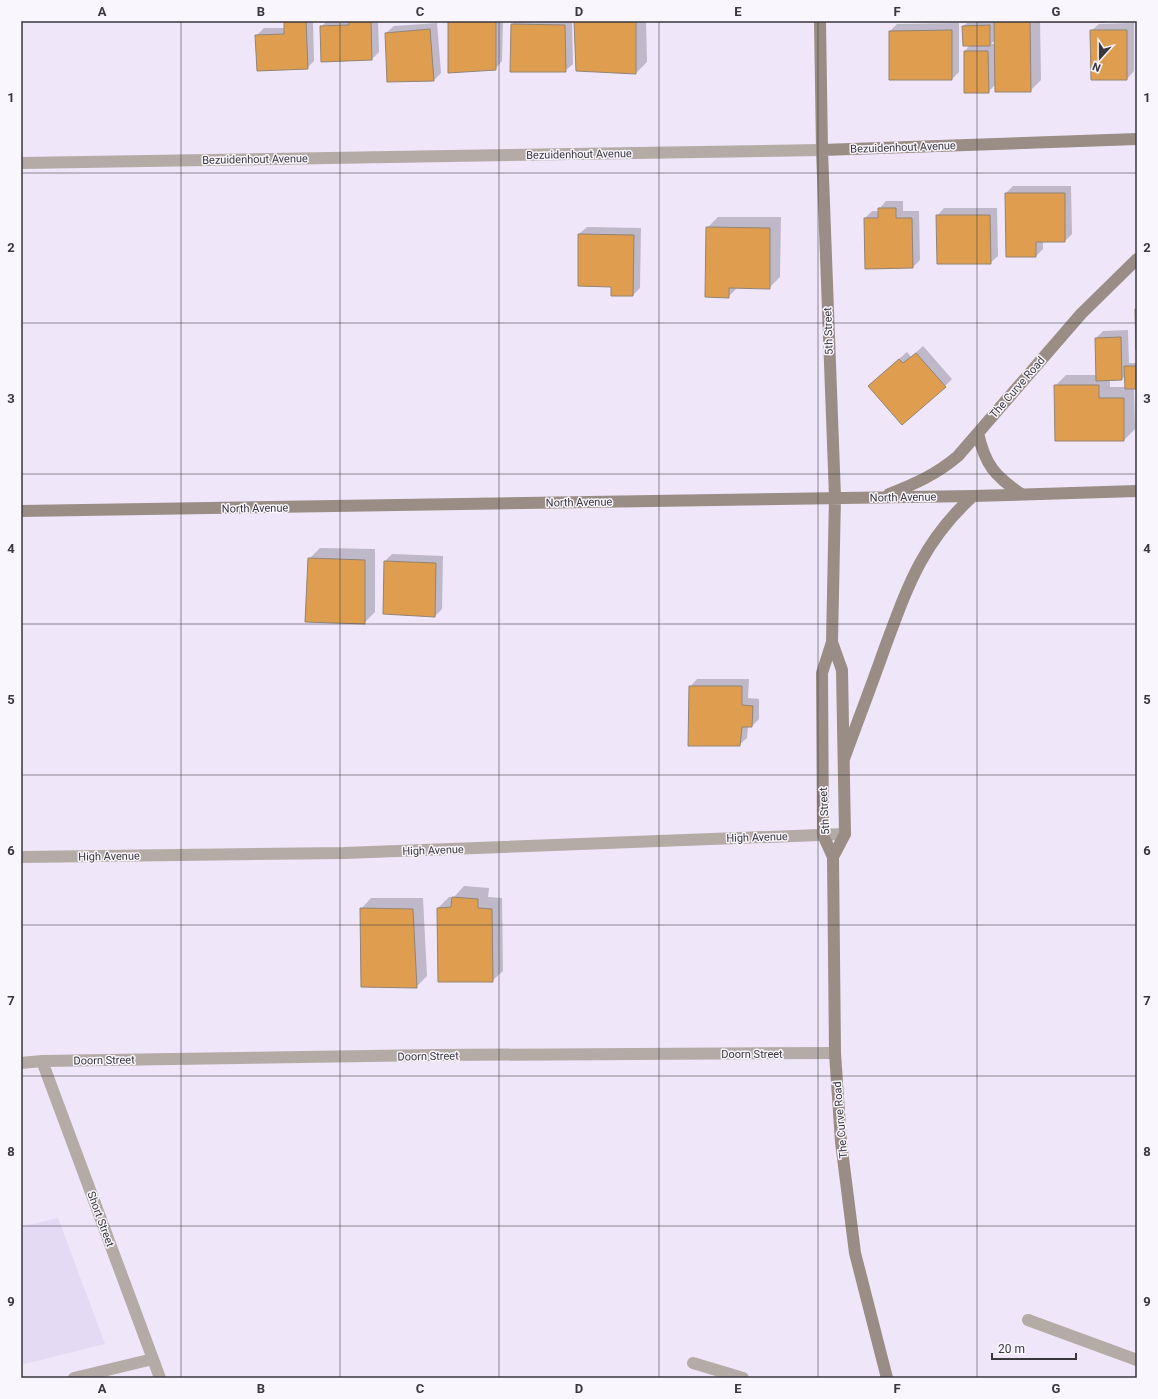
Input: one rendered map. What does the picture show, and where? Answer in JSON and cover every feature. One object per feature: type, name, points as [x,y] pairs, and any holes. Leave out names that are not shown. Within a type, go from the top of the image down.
[{"type":"street","name":"5th Street","points":[[820,21],[822,150],[835,497],[832,642],[822,673],[823,835],[833,857]]},
{"type":"street","name":"Bezuidenhout Avenue","points":[[21,163],[822,150],[1137,139]]},
{"type":"street","name":"The Curve Road","points":[[883,497],[925,480],[943,469],[958,456],[1081,314],[1137,258]]},
{"type":"street","points":[[978,433],[986,460],[994,472],[1022,494]]},
{"type":"street","name":"North Avenue","points":[[21,511],[972,496],[1137,491]]},
{"type":"street","points":[[844,759],[906,590],[920,561],[945,524],[972,496]]},
{"type":"street","name":"5th Street","points":[[832,642],[842,670],[845,834],[833,857]]},
{"type":"street","name":"High Avenue","points":[[21,857],[344,853],[845,834]]},
{"type":"street","name":"The Curve Road","points":[[833,857],[835,1053],[841,1142],[855,1253],[887,1378]]},
{"type":"street","name":"Doorn Street","points":[[21,1063],[42,1061],[442,1055],[835,1053]]},
{"type":"street","name":"Short Street","points":[[42,1061],[160,1378]]},
{"type":"street","points":[[1028,1320],[1137,1360]]},
{"type":"street","points":[[74,1378],[153,1358]]},
{"type":"street","points":[[693,1363],[743,1378]]},
{"type":"shaded area","points":[[58,1218],[105,1344],[21,1365],[21,1227]]},
{"type":"building","points":[[284,21],[306,21],[308,69],[257,71],[255,35],[284,34]]},
{"type":"building","points":[[349,21],[371,21],[372,60],[321,62],[320,26],[349,25]]},
{"type":"building","points":[[448,21],[496,21],[496,70],[448,73]]},
{"type":"building","points":[[574,21],[636,21],[636,74],[576,71]]},
{"type":"building","points":[[994,21],[1030,21],[1031,92],[995,92]]},
{"type":"building","points":[[1105,21],[1105,22],[1034,22]]},
{"type":"building","points":[[511,24],[565,25],[566,72],[510,72]]},
{"type":"building","points":[[990,25],[990,46],[963,46],[962,26]]},
{"type":"building","points":[[430,29],[434,81],[387,82],[385,33]]},
{"type":"building","points":[[952,30],[952,80],[889,80],[889,31]]},
{"type":"building","points":[[1090,30],[1127,30],[1127,80],[1091,80]]},
{"type":"building","points":[[964,51],[988,51],[989,93],[964,93]]},
{"type":"building","points":[[1005,193],[1065,193],[1065,242],[1036,242],[1036,257],[1006,257]]},
{"type":"building","points":[[878,208],[896,208],[896,218],[912,218],[913,268],[865,269],[864,218],[878,218]]},
{"type":"building","points":[[936,215],[990,215],[991,264],[937,264]]},
{"type":"building","points":[[706,227],[770,228],[770,289],[729,288],[729,298],[705,297]]},
{"type":"building","points":[[578,234],[634,235],[633,296],[611,296],[611,287],[578,286]]},
{"type":"building","points":[[1135,309],[1137,309],[1137,350],[1136,350]]},
{"type":"building","points":[[1121,337],[1122,380],[1096,381],[1095,338]]},
{"type":"building","points":[[916,353],[946,387],[902,425],[868,386],[899,359],[903,363]]},
{"type":"building","points":[[1124,366],[1137,366],[1137,389],[1125,389]]},
{"type":"building","points":[[1054,385],[1099,385],[1099,398],[1124,398],[1124,441],[1055,441]]},
{"type":"building","points":[[308,558],[365,560],[365,624],[305,622]]},
{"type":"building","points":[[384,561],[436,563],[435,617],[383,614]]},
{"type":"building","points":[[689,686],[742,686],[742,705],[753,706],[752,727],[742,727],[740,746],[688,746]]},
{"type":"building","points":[[452,897],[478,899],[478,908],[492,909],[493,982],[438,982],[437,908],[451,907]]},
{"type":"building","points":[[360,908],[413,909],[417,988],[361,987]]}]
